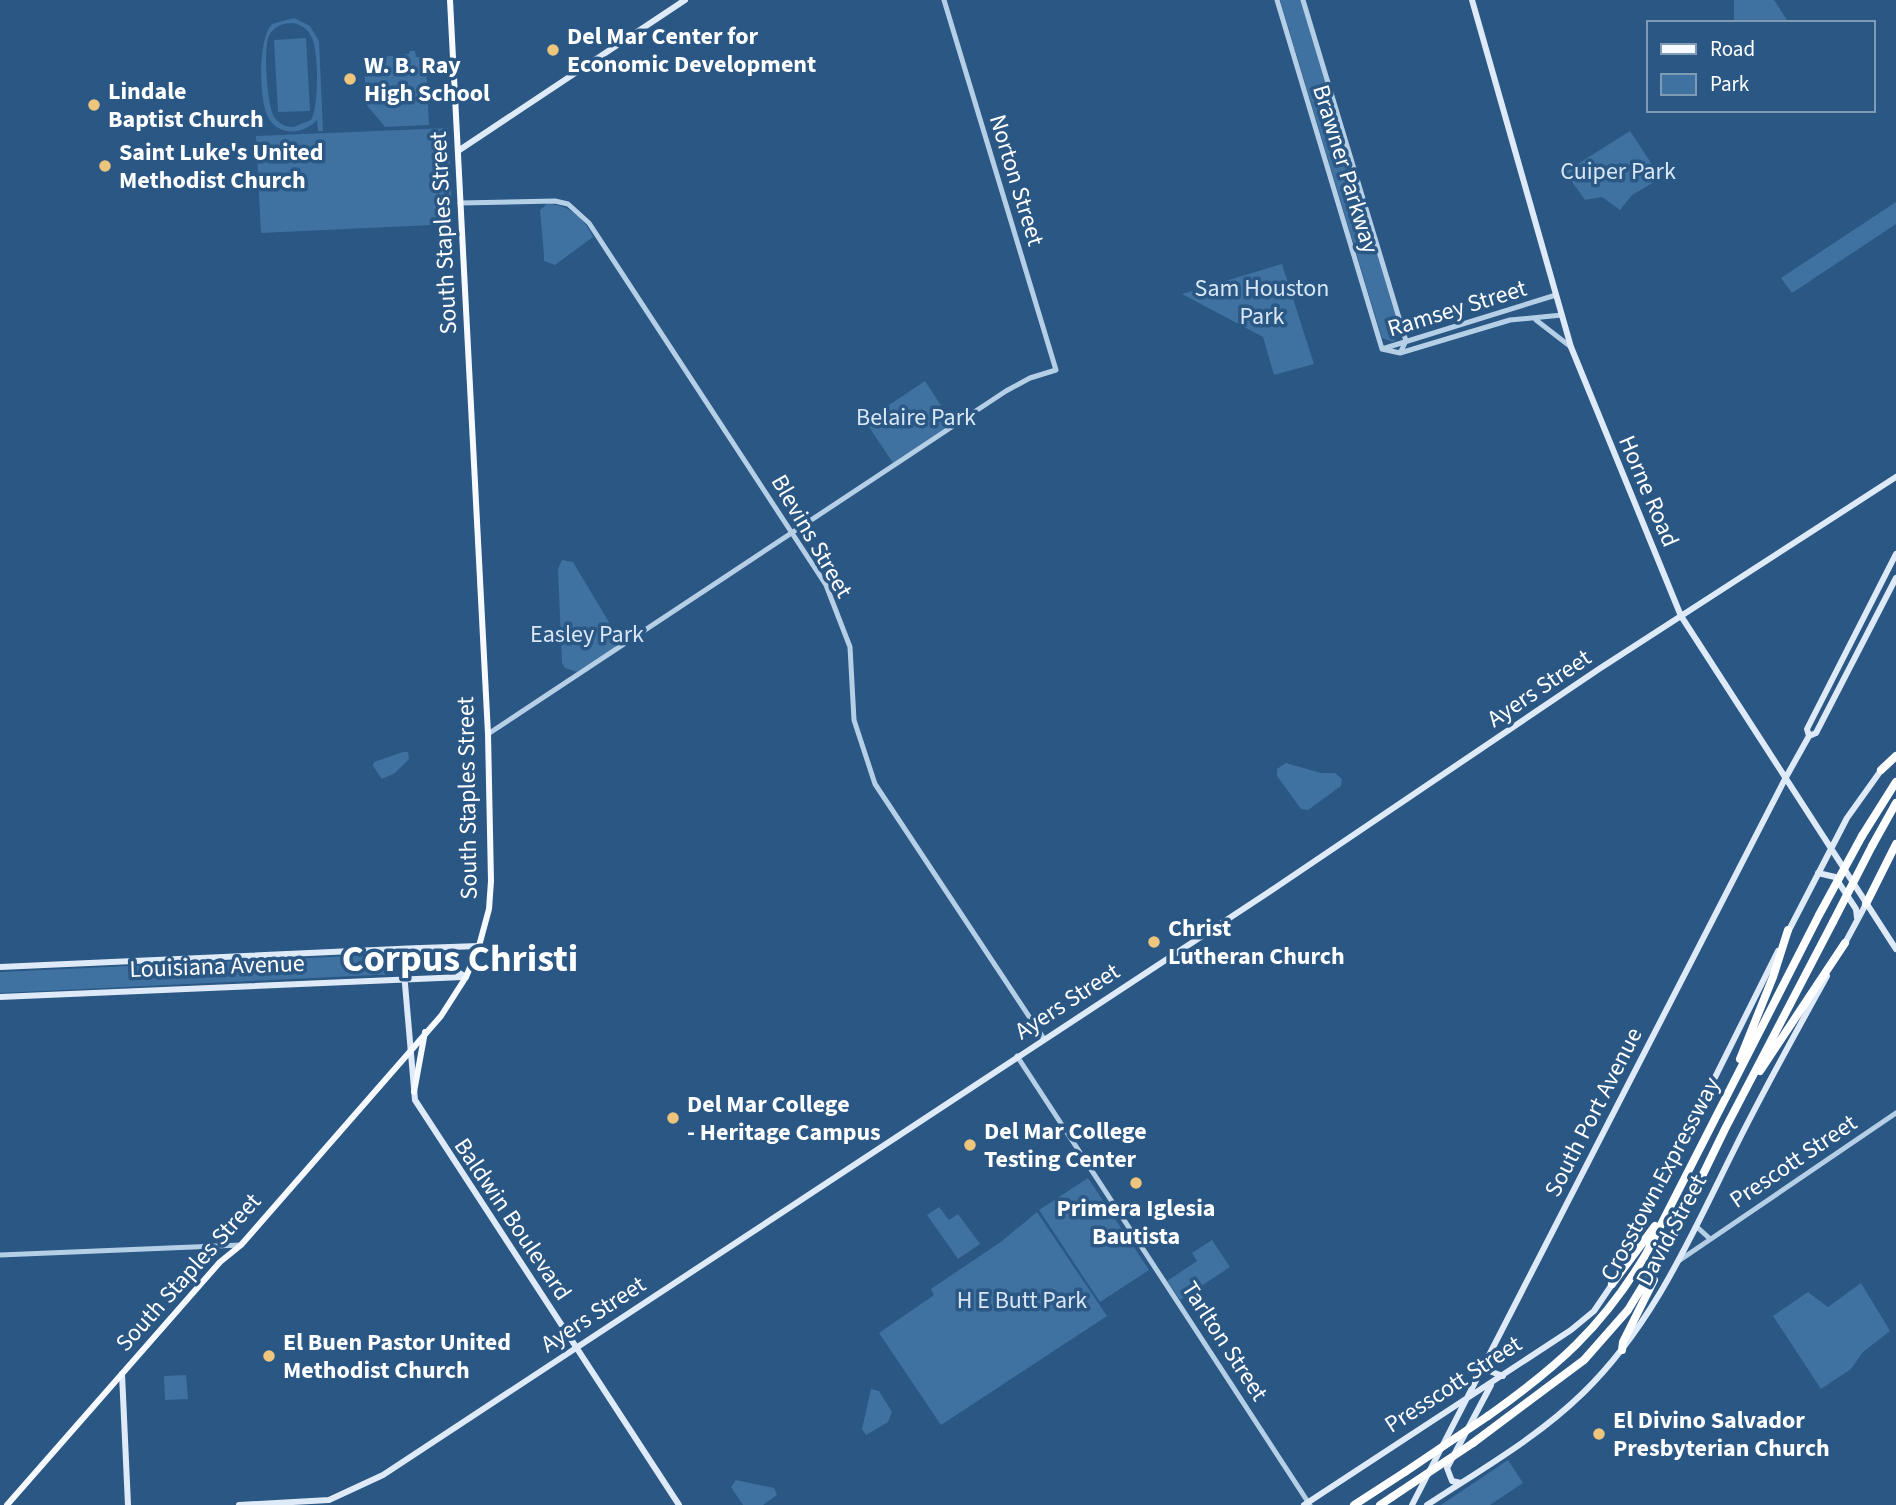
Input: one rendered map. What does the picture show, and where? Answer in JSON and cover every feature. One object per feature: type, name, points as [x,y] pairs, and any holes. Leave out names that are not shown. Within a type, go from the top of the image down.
[{"type":"highway","points":[[1881,769],[1896,753]]},
{"type":"highway","name":"Crosstown Expressway","points":[[1354,1505],[1488,1416],[1579,1345],[1626,1287],[1673,1201],[1819,915],[1862,836],[1896,782]]},
{"type":"highway","name":"Crosstown Expressway","points":[[1380,1505],[1551,1387],[1608,1336],[1648,1281],[1672,1238],[1738,1105],[1896,803]]},
{"type":"highway","points":[[1866,904],[1896,844]]},
{"type":"highway","points":[[1721,1107],[1773,977],[1788,930]]},
{"type":"highway","points":[[1738,1105],[1845,943]]},
{"type":"highway","points":[[1612,1284],[1673,1201]]},
{"type":"highway","points":[[1622,1350],[1623,1342],[1672,1238]]},
{"type":"main road","name":"South Staples Street","points":[[6,1505],[441,1016],[466,977],[479,946],[489,909],[491,881],[488,734],[450,0]]},
{"type":"main road","points":[[458,151],[685,0]]},
{"type":"main road","name":"Horne Road","points":[[1472,0],[1571,347],[1681,616],[1896,950]]},
{"type":"main road","name":"Ayers Street","points":[[239,1505],[307,1503],[340,1497],[383,1475],[1681,616],[1896,477]]},
{"type":"main road","name":"South Port Avenue","points":[[1809,736],[1807,729],[1896,554]]},
{"type":"main road","name":"South Port Avenue","points":[[1412,1505],[1785,779],[1809,736],[1816,733],[1896,578]]},
{"type":"main road","name":"Crosstown Expressway","points":[[1612,1284],[1788,930],[1831,848],[1881,769]]},
{"type":"main road","points":[[1818,873],[1835,877],[1856,909],[1857,919]]},
{"type":"main road","name":"David Street","points":[[1427,1505],[1548,1424],[1584,1392],[1622,1350],[1653,1306],[1680,1259],[1770,1080],[1866,904]]},
{"type":"main road","name":"Louisiana Avenue","points":[[0,967],[479,946]]},
{"type":"main road","points":[[419,948],[466,977]]},
{"type":"main road","name":"Baldwin Boulevard","points":[[401,949],[408,1050],[415,1100],[431,1129],[679,1505]]},
{"type":"main road","name":"Louisiana Avenue","points":[[0,997],[466,977]]},
{"type":"main road","points":[[414,1092],[426,1032]]},
{"type":"main road","name":"Presscott Street","points":[[1307,1504],[1584,1320],[1612,1284]]},
{"type":"main road","points":[[1486,1363],[1492,1372],[1503,1376]]},
{"type":"main road","points":[[122,1374],[128,1505]]},
{"type":"main road","points":[[1461,1483],[1452,1481],[1447,1468],[1495,1381]]},
{"type":"street","name":"Norton Street","points":[[794,532],[1006,391],[1030,378],[1056,370],[944,0]]},
{"type":"street","name":"Brawner Parkway","points":[[1277,0],[1382,349]]},
{"type":"street","name":"Brawner Parkway","points":[[1303,0],[1406,341]]},
{"type":"street","name":"Blevins Street","points":[[460,204],[555,201],[568,204],[579,212],[633,287],[826,585],[850,647],[854,720],[875,784],[1044,1040]]},
{"type":"street","name":"Ramsey Street","points":[[1382,349],[1556,295]]},
{"type":"street","name":"Ramsey Street","points":[[1382,349],[1400,353],[1510,320],[1536,320],[1562,315]]},
{"type":"street","points":[[1536,320],[1571,347]]},
{"type":"street","points":[[1400,353],[1406,341]]},
{"type":"street","points":[[488,734],[794,532]]},
{"type":"street","name":"Tarlton Street","points":[[1017,1056],[1307,1504]]},
{"type":"street","name":"Prescott Street","points":[[1680,1259],[1896,1113]]},
{"type":"street","points":[[1696,1226],[1709,1238]]},
{"type":"street","points":[[0,1255],[240,1245]]},
{"type":"green space","points":[[1280,0],[1301,0],[1401,334],[1393,342],[1382,338]]},
{"type":"green space","points":[[1734,0],[1774,0],[1788,21],[1734,21]]},
{"type":"green space","points":[[294,18],[310,26],[319,41],[323,131],[318,131],[317,120],[305,129],[284,130],[271,122],[267,115],[262,95],[261,68],[264,42],[272,24]],"holes":[[[296,24],[306,29],[314,43],[317,78],[316,103],[311,120],[294,127],[281,124],[272,112],[266,52],[269,36],[276,27]]]},
{"type":"green space","points":[[306,38],[310,111],[278,112],[274,40]]},
{"type":"green space","points":[[410,51],[415,51],[416,57],[420,57],[426,64],[429,125],[385,127],[366,104],[364,59],[409,54]]},
{"type":"green space","points":[[448,128],[453,224],[261,233],[256,136]]},
{"type":"green space","name":"Cuiper Park","points":[[1630,131],[1661,178],[1632,195],[1620,210],[1602,197],[1585,200],[1565,172]]},
{"type":"green space","points":[[1896,202],[1896,224],[1792,293],[1781,278]]},
{"type":"green space","points":[[547,204],[562,207],[575,214],[586,224],[593,237],[555,265],[544,261],[540,210]]},
{"type":"green space","name":"Sam Houston Park","points":[[1282,264],[1314,364],[1274,375],[1263,337],[1182,294]]},
{"type":"green space","name":"Belaire Park","points":[[925,381],[953,424],[893,463],[865,421]]},
{"type":"green space","name":"Easley Park","points":[[562,560],[573,562],[619,639],[615,648],[577,672],[565,668],[562,663],[558,569]]},
{"type":"green space","points":[[408,752],[409,759],[395,773],[382,779],[373,766],[374,762]]},
{"type":"green space","points":[[1286,763],[1321,773],[1335,773],[1342,779],[1341,786],[1308,810],[1301,809],[1277,776],[1277,769]]},
{"type":"green space","points":[[396,954],[396,974],[0,993],[0,972]]},
{"type":"green space","points":[[1088,1178],[1149,1270],[1100,1302],[1039,1210]]},
{"type":"green space","points":[[939,1207],[949,1220],[958,1214],[980,1244],[958,1259],[927,1215]]},
{"type":"green space","name":"H E Butt Park","points":[[1037,1212],[1107,1316],[941,1425],[879,1333],[934,1295],[931,1289],[1002,1241]]},
{"type":"green space","points":[[1212,1240],[1230,1267],[1180,1300],[1167,1281],[1197,1261],[1192,1253]]},
{"type":"green space","points":[[1861,1283],[1890,1331],[1863,1352],[1851,1369],[1821,1389],[1773,1316],[1808,1292],[1828,1307]]},
{"type":"green space","points":[[186,1375],[188,1399],[165,1400],[164,1376]]},
{"type":"green space","points":[[871,1389],[879,1391],[892,1412],[888,1422],[866,1435],[862,1429]]},
{"type":"green space","points":[[1508,1460],[1523,1483],[1490,1505],[1441,1505]]},
{"type":"green space","points":[[736,1480],[774,1488],[777,1495],[763,1505],[743,1505],[731,1487]]},
{"type":"place","name":"Del Mar Center for Economic Development","points":[[553,50]]},
{"type":"place","name":"W. B. Ray High School","points":[[350,79]]},
{"type":"place","name":"Lindale Baptist Church","points":[[94,105]]},
{"type":"place","name":"Saint Luke's United Methodist Church","points":[[105,166]]},
{"type":"place","name":"Christ Lutheran Church","points":[[1154,942]]},
{"type":"place","name":"Del Mar College - Heritage Campus","points":[[673,1118]]},
{"type":"place","name":"Del Mar College Testing Center","points":[[970,1145]]},
{"type":"place","name":"Primera Iglesia Bautista","points":[[1136,1183]]},
{"type":"place","name":"El Buen Pastor United Methodist Church","points":[[269,1356]]},
{"type":"place","name":"El Divino Salvador Presbyterian Church","points":[[1599,1434]]},
{"type":"district","name":"Corpus Christi","points":[[460,958]]}]
